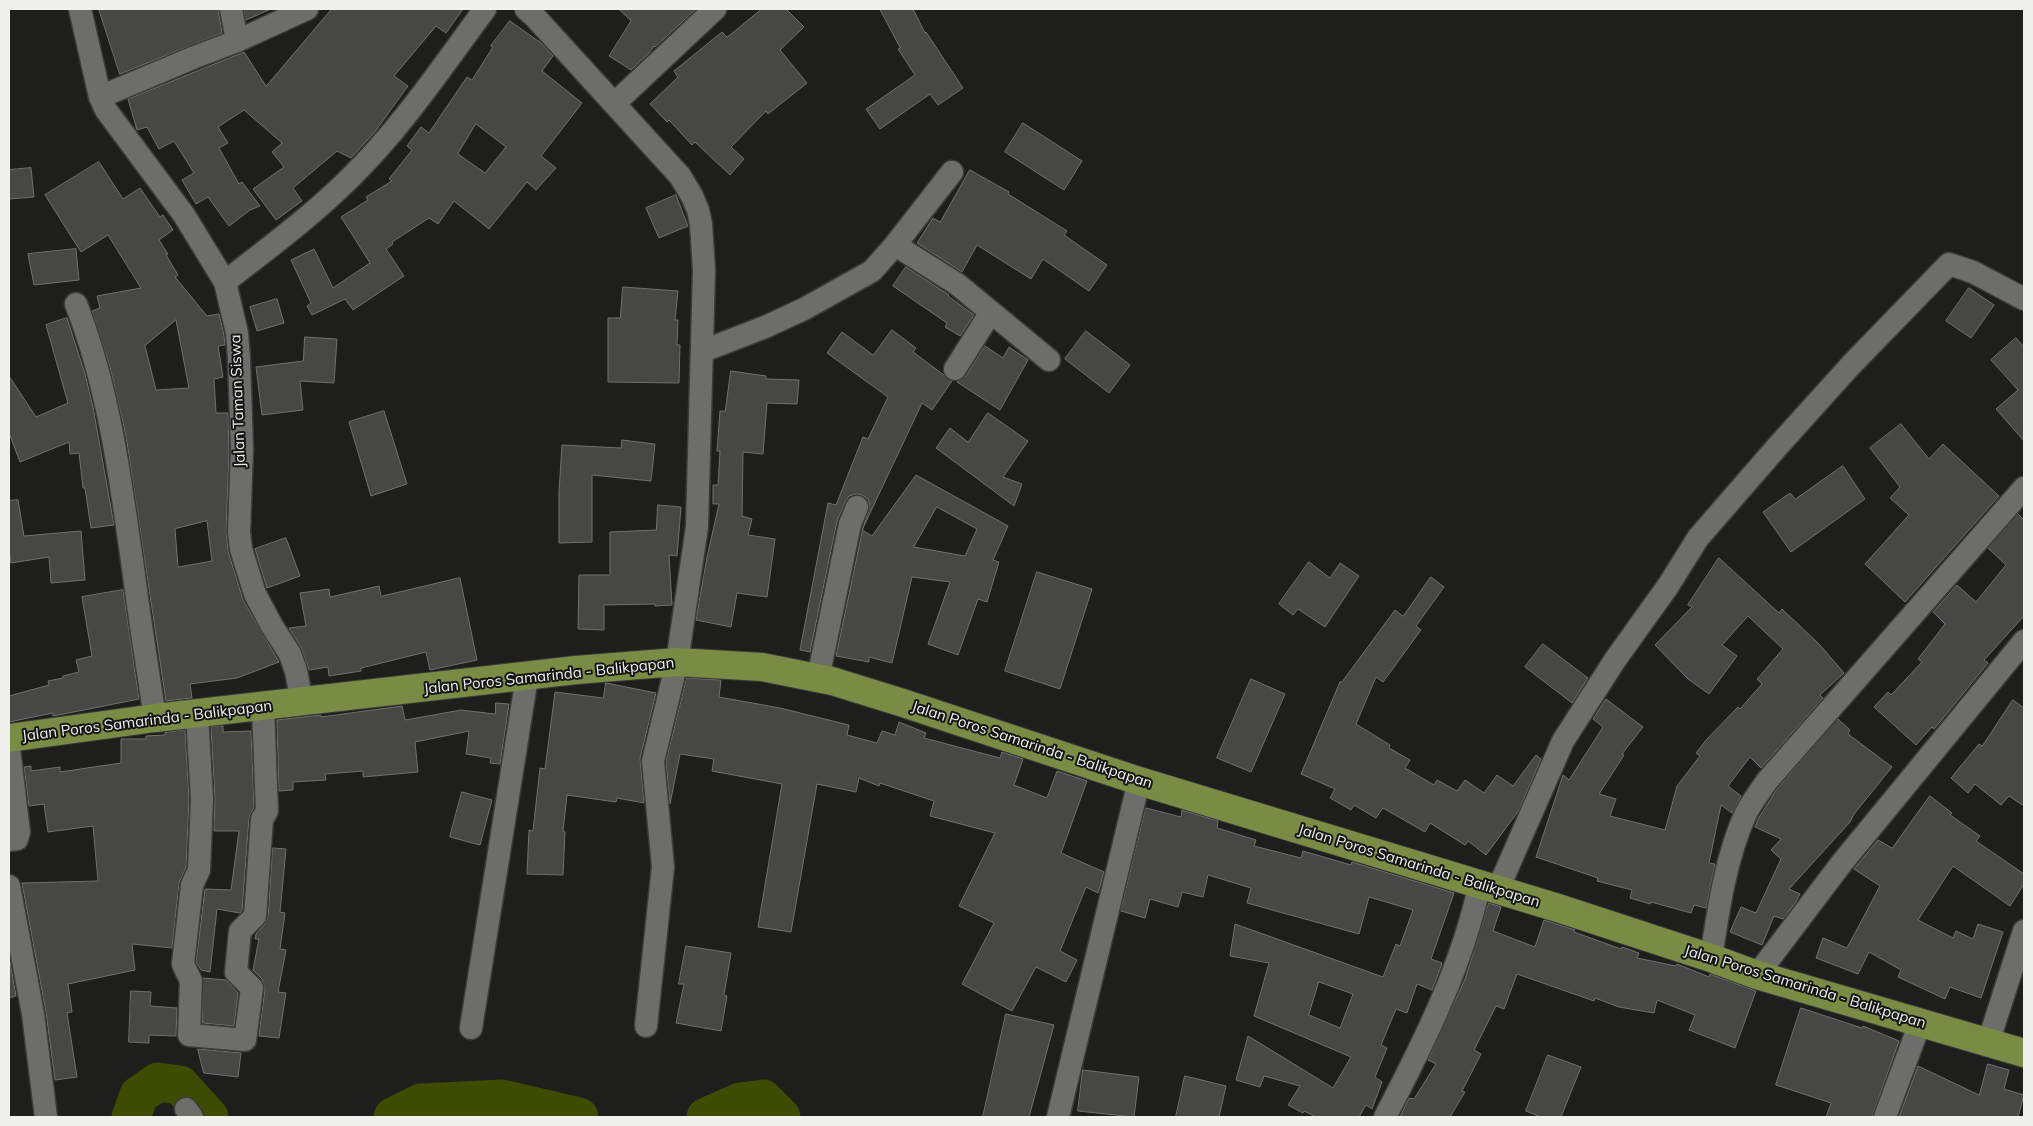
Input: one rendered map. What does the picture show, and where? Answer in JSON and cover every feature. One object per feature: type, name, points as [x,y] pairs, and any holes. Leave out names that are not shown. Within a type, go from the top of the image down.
[{"type":"highway","name":"Jalan Poros Samarinda - Balikpapan","points":[[9,738],[155,718],[576,670],[677,662],[762,667],[818,678],[903,703],[1139,781],[1489,886],[1711,958],[1757,975],[2024,1053]]},
{"type":"street","name":"Jalan Taman Siswa","points":[[80,9],[100,97],[106,110],[184,215],[225,282],[237,333],[242,449],[239,532],[241,549],[255,594],[290,654],[296,671],[302,702]]},
{"type":"street","points":[[231,9],[238,41]]},
{"type":"street","points":[[100,97],[238,41],[307,9]]},
{"type":"street","points":[[225,282],[280,239],[350,179],[408,113],[484,9]]},
{"type":"street","points":[[526,9],[536,17],[680,176],[692,196],[702,224],[704,270],[703,351],[697,527],[677,662],[653,761],[663,867],[646,1026]]},
{"type":"street","points":[[614,104],[715,9]]},
{"type":"street","points":[[703,351],[804,309],[872,271],[895,245],[952,172]]},
{"type":"street","points":[[895,245],[957,284],[1049,360]]},
{"type":"street","points":[[1384,1117],[1424,1042],[1452,978],[1473,918],[1563,741],[1615,660],[1668,586],[1698,538],[1851,365],[1949,264],[1973,272],[2024,299]]},
{"type":"street","points":[[76,304],[88,335],[115,444],[155,718]]},
{"type":"street","points":[[955,368],[991,312]]},
{"type":"street","points":[[1711,958],[1724,886],[1740,827],[1751,804],[1767,781],[2024,488]]},
{"type":"street","points":[[818,678],[850,524],[857,507]]},
{"type":"street","points":[[1757,975],[1841,864],[2024,641]]},
{"type":"street","points":[[471,1028],[526,677]]},
{"type":"street","points":[[197,714],[202,799],[199,870],[192,885],[182,964],[191,981],[189,1034],[245,1040],[252,988],[236,972],[240,931],[255,916],[262,819],[267,811],[263,707]]},
{"type":"street","points":[[9,749],[19,832],[18,839],[9,840]]},
{"type":"street","points":[[1058,1117],[1139,781]]},
{"type":"street","points":[[9,886],[33,1014],[46,1117]]},
{"type":"street","points":[[1988,1043],[2024,931]]},
{"type":"street","points":[[1885,1117],[1920,1023]]},
{"type":"building","points":[[99,9],[218,9],[222,33],[120,74]]},
{"type":"building","points":[[244,9],[271,9],[246,20]]},
{"type":"building","points":[[332,9],[463,9],[446,33],[436,26],[394,76],[408,86],[374,133],[351,158],[337,151],[293,188],[302,201],[276,220],[253,189],[284,167],[272,152],[282,143],[244,110],[218,127],[228,143],[219,148],[239,184],[242,182],[260,206],[250,210],[229,226],[208,197],[196,204],[182,180],[194,173],[174,141],[159,149],[147,127],[137,130],[128,99],[244,52],[266,86]]},
{"type":"building","points":[[619,9],[696,9],[654,46],[631,70],[609,56],[631,21]]},
{"type":"building","points":[[762,9],[786,9],[804,27],[780,50],[807,83],[768,114],[766,111],[731,147],[744,159],[730,175],[695,142],[692,145],[669,120],[667,122],[650,104],[678,77],[674,71],[722,32],[727,37]]},
{"type":"building","points":[[880,9],[913,9],[925,33],[963,88],[938,105],[930,94],[880,129],[866,109],[915,75],[898,49],[900,48]]},
{"type":"building","points":[[510,21],[541,43],[553,56],[542,71],[582,103],[541,156],[556,168],[536,190],[527,182],[489,229],[454,201],[438,224],[429,218],[392,242],[393,244],[386,249],[404,276],[353,310],[345,299],[312,315],[307,306],[311,303],[291,260],[314,249],[333,288],[370,263],[341,217],[368,200],[366,197],[392,181],[389,179],[412,150],[407,146],[421,127],[429,133],[467,77],[472,80],[493,47],[491,46]],"holes":[[[476,124],[506,147],[485,173],[458,154]]]},
{"type":"building","points":[[1023,123],[1082,161],[1064,190],[1005,152]]},
{"type":"building","points":[[99,162],[123,199],[140,188],[160,217],[163,215],[173,230],[159,240],[178,275],[175,277],[207,316],[219,314],[225,345],[218,346],[223,377],[214,379],[216,413],[228,413],[229,454],[226,532],[228,551],[243,600],[279,662],[237,678],[190,684],[192,698],[166,701],[126,436],[110,367],[92,311],[100,308],[97,296],[141,288],[108,235],[81,252],[45,195]],"holes":[[[176,320],[189,388],[156,390],[145,346]],[[207,521],[212,561],[178,567],[175,529]]]},
{"type":"building","points":[[31,168],[34,197],[9,199],[9,170]]},
{"type":"building","points":[[970,170],[1009,192],[1008,194],[1067,231],[1064,235],[1107,265],[1089,291],[1043,259],[1031,279],[977,245],[962,272],[917,243],[933,218],[940,222]]},
{"type":"building","points":[[676,195],[688,226],[659,238],[646,208]]},
{"type":"building","points":[[76,249],[79,280],[34,285],[28,254]]},
{"type":"building","points":[[906,267],[949,295],[974,315],[960,336],[945,327],[947,323],[893,286]]},
{"type":"building","points":[[623,287],[678,291],[675,320],[678,320],[677,345],[680,345],[679,383],[608,382],[608,318],[620,318]]},
{"type":"building","points":[[1969,288],[1994,305],[1971,338],[1946,321]]},
{"type":"building","points":[[277,299],[284,323],[257,331],[250,307]]},
{"type":"building","points":[[67,318],[85,374],[93,407],[114,525],[91,528],[85,488],[83,488],[79,453],[70,454],[69,442],[20,462],[9,433],[9,376],[36,417],[68,403],[46,325]]},
{"type":"building","points":[[892,330],[916,348],[913,352],[952,381],[932,410],[922,403],[863,528],[870,506],[868,499],[856,494],[849,496],[845,502],[837,521],[810,652],[800,650],[828,503],[836,505],[863,437],[868,439],[888,397],[827,353],[842,332],[873,355]]},
{"type":"building","points":[[1086,331],[1130,365],[1109,393],[1065,359]]},
{"type":"building","points":[[305,337],[337,339],[334,383],[300,381],[303,410],[262,415],[256,367],[303,361]]},
{"type":"building","points":[[2016,338],[2024,347],[2024,441],[1996,409],[2018,390],[1991,360]]},
{"type":"building","points":[[985,346],[1003,358],[1009,347],[1028,360],[1000,410],[957,382],[966,376]]},
{"type":"building","points":[[731,371],[766,376],[766,379],[799,380],[797,404],[767,403],[763,454],[743,452],[742,516],[752,519],[748,535],[775,539],[767,597],[737,593],[731,627],[696,620],[719,504],[713,504],[713,485],[718,485],[720,451],[717,451],[720,411],[725,411]]},
{"type":"building","points":[[384,411],[407,484],[371,496],[349,422]]},
{"type":"building","points":[[988,413],[1028,441],[1003,477],[1022,484],[1014,506],[936,448],[950,428],[968,442]]},
{"type":"building","points":[[1901,424],[1929,459],[1943,444],[1999,496],[1905,602],[1865,564],[1909,515],[1890,498],[1900,487],[1870,448]]},
{"type":"building","points":[[622,440],[655,444],[651,481],[592,475],[592,542],[559,543],[559,492],[562,445],[621,448]]},
{"type":"building","points":[[1843,466],[1865,499],[1791,552],[1763,512],[1790,493],[1795,499]]},
{"type":"building","points":[[916,475],[1008,526],[993,560],[999,562],[987,602],[978,599],[958,655],[928,644],[950,582],[912,577],[892,663],[869,657],[869,662],[836,656],[863,530],[872,536]],"holes":[[[937,507],[977,529],[965,556],[914,547]]]},
{"type":"building","points":[[18,500],[24,536],[81,531],[85,580],[51,583],[49,557],[11,563],[9,550],[9,501]]},
{"type":"building","points":[[658,505],[681,507],[677,556],[669,555],[672,605],[604,605],[604,630],[578,629],[579,575],[610,575],[610,532],[656,530]]},
{"type":"building","points":[[2018,514],[2024,520],[2024,616],[1984,660],[1988,663],[1940,722],[1934,729],[1932,727],[1916,745],[1874,707],[1888,692],[1891,695],[1922,662],[1918,659],[1945,624],[1933,612],[1957,585],[1976,602],[2006,565],[1988,548]]},
{"type":"building","points":[[286,538],[300,576],[267,588],[255,549]]},
{"type":"building","points":[[1719,558],[1779,613],[1782,609],[1819,644],[1844,673],[1820,695],[1823,698],[1761,768],[1750,757],[1728,786],[1741,796],[1732,813],[1721,805],[1709,863],[1715,864],[1706,908],[1694,905],[1691,913],[1630,898],[1632,890],[1597,881],[1598,878],[1536,857],[1563,775],[1569,780],[1603,727],[1593,719],[1606,699],[1643,727],[1622,754],[1624,755],[1599,794],[1616,799],[1610,816],[1665,830],[1677,786],[1700,756],[1696,753],[1707,739],[1738,707],[1740,709],[1762,684],[1757,679],[1783,649],[1748,616],[1722,645],[1737,656],[1709,694],[1688,679],[1655,645],[1692,607],[1688,605]]},
{"type":"building","points":[[1309,562],[1330,578],[1340,563],[1359,576],[1325,627],[1298,609],[1293,615],[1279,604]]},
{"type":"building","points":[[1037,572],[1092,589],[1060,689],[1005,671]]},
{"type":"building","points":[[1431,577],[1444,587],[1416,626],[1421,630],[1383,682],[1376,677],[1356,724],[1390,745],[1389,748],[1410,760],[1405,768],[1434,785],[1437,780],[1457,791],[1465,780],[1484,793],[1497,775],[1513,786],[1536,755],[1541,759],[1519,810],[1486,855],[1468,841],[1465,845],[1430,823],[1425,832],[1383,808],[1376,818],[1354,805],[1351,810],[1330,798],[1335,789],[1301,774],[1340,682],[1342,682],[1395,610],[1403,616]]},
{"type":"building","points":[[460,578],[477,660],[430,670],[426,652],[361,668],[361,671],[329,676],[328,667],[309,670],[301,647],[289,628],[306,626],[300,593],[329,589],[330,597],[379,586],[381,596]]},
{"type":"building","points":[[123,590],[139,699],[53,716],[53,713],[9,722],[9,696],[49,685],[48,681],[79,672],[76,660],[92,656],[82,597]]},
{"type":"building","points":[[1543,644],[1588,678],[1572,703],[1525,667]]},
{"type":"building","points":[[687,678],[721,680],[719,697],[780,708],[849,725],[847,735],[877,743],[882,731],[895,735],[899,722],[926,733],[924,738],[1000,758],[1002,752],[1023,759],[1014,785],[1047,798],[1057,771],[1087,781],[1061,853],[1104,872],[1098,893],[1086,887],[1060,951],[1077,960],[1066,982],[1036,967],[1012,1011],[962,984],[994,923],[959,906],[995,833],[930,816],[934,801],[880,783],[879,786],[859,778],[856,792],[817,784],[791,932],[758,927],[782,784],[712,771],[714,759],[680,754],[670,804],[666,762]]},
{"type":"building","points":[[1251,679],[1285,694],[1251,772],[1217,758]]},
{"type":"building","points":[[606,683],[656,693],[640,758],[644,803],[617,798],[616,802],[567,795],[563,831],[565,832],[563,875],[527,874],[529,830],[533,831],[540,768],[545,769],[555,692],[603,698]]},
{"type":"building","points":[[2013,700],[2024,708],[2024,806],[2009,796],[2001,805],[1975,784],[1968,793],[1951,778],[1979,744],[1982,746]]},
{"type":"building","points":[[496,703],[509,704],[500,764],[490,763],[491,758],[466,754],[469,731],[415,742],[418,772],[363,777],[363,771],[325,774],[326,780],[293,782],[293,790],[279,791],[277,720],[321,715],[321,717],[402,706],[405,720],[461,710],[495,714]]},
{"type":"building","points":[[1838,719],[1850,730],[1848,734],[1892,767],[1854,814],[1850,822],[1789,889],[1800,894],[1783,919],[1774,916],[1762,945],[1730,932],[1741,907],[1756,913],[1781,859],[1771,850],[1781,839],[1755,827],[1758,819],[1777,789]]},
{"type":"building","points":[[223,726],[223,732],[251,731],[254,807],[249,818],[242,910],[240,913],[217,909],[210,972],[201,970],[196,962],[205,889],[231,890],[239,831],[214,831],[215,798],[211,727]]},
{"type":"building","points":[[185,730],[189,799],[186,867],[179,883],[172,948],[132,944],[135,970],[68,984],[72,1012],[67,1013],[77,1077],[55,1080],[46,1012],[22,883],[98,881],[93,826],[48,832],[44,804],[29,806],[24,767],[31,766],[31,771],[60,767],[60,772],[121,763],[121,739],[146,739],[146,736],[165,735],[165,733]]},
{"type":"building","points":[[462,792],[492,800],[480,845],[450,837]]},
{"type":"building","points":[[1930,796],[1952,813],[1950,815],[1980,836],[1976,841],[2024,874],[2024,884],[2010,906],[1953,866],[1918,920],[1953,938],[1956,931],[1973,939],[1978,924],[2003,932],[1981,998],[1950,987],[1945,999],[1898,977],[1901,970],[1869,952],[1858,974],[1816,958],[1823,938],[1847,948],[1880,886],[1854,869],[1878,840],[1892,848]]},
{"type":"building","points":[[1146,808],[1181,817],[1182,810],[1218,821],[1217,828],[1256,840],[1254,846],[1301,858],[1303,851],[1351,865],[1352,862],[1454,893],[1431,959],[1442,963],[1432,990],[1417,984],[1407,1013],[1396,1009],[1381,1045],[1387,1048],[1375,1077],[1382,1082],[1372,1109],[1366,1105],[1359,1117],[1316,1117],[1304,1111],[1303,1113],[1288,1105],[1300,1086],[1264,1076],[1260,1087],[1236,1080],[1248,1036],[1333,1088],[1351,1057],[1254,1016],[1269,963],[1230,956],[1235,924],[1383,977],[1396,944],[1400,946],[1413,910],[1369,897],[1359,934],[1247,903],[1251,888],[1208,875],[1203,897],[1182,892],[1178,907],[1150,899],[1145,918],[1121,911]],"holes":[[[1319,982],[1353,994],[1340,1028],[1309,1015]]]},
{"type":"building","points":[[273,848],[286,849],[280,912],[285,913],[280,949],[286,950],[278,992],[286,993],[279,1038],[259,1036],[265,989],[262,979],[253,970],[259,939],[255,939],[256,934],[268,917]]},
{"type":"building","points":[[1489,903],[1501,907],[1493,931],[1535,947],[1544,920],[1575,930],[1574,932],[1621,949],[1622,947],[1639,953],[1637,958],[1676,966],[1677,964],[1709,977],[1710,974],[1756,991],[1735,1048],[1689,1030],[1695,1015],[1657,1000],[1654,1013],[1619,1007],[1595,998],[1594,1001],[1517,974],[1504,1009],[1496,1006],[1474,1050],[1481,1054],[1462,1091],[1465,1092],[1450,1117],[1400,1117],[1409,1098],[1414,1099],[1436,1064],[1428,1060],[1465,979]]},
{"type":"building","points":[[686,946],[731,953],[724,995],[727,996],[721,1031],[676,1023],[684,984],[679,984]]},
{"type":"building","points":[[9,956],[16,996],[9,998]]},
{"type":"building","points":[[203,978],[226,980],[238,993],[234,1026],[203,1023]]},
{"type":"building","points":[[131,991],[151,992],[150,1006],[177,1008],[176,1036],[149,1035],[149,1043],[129,1042]]},
{"type":"building","points":[[1801,1008],[1862,1028],[1863,1026],[1899,1041],[1872,1117],[1826,1117],[1831,1103],[1776,1085]]},
{"type":"building","points":[[1006,1014],[1054,1025],[1029,1117],[983,1117]]},
{"type":"building","points":[[198,1049],[241,1053],[238,1077],[204,1073]]},
{"type":"building","points":[[1548,1055],[1581,1067],[1561,1117],[1541,1117],[1526,1111]]},
{"type":"building","points":[[1988,1064],[2009,1070],[2004,1089],[2024,1095],[2018,1117],[1899,1117],[1918,1066],[1979,1095]]},
{"type":"building","points":[[1083,1070],[1139,1077],[1134,1117],[1078,1111]]},
{"type":"building","points":[[1185,1076],[1226,1086],[1219,1117],[1176,1117]]},
{"type":"waterway","points":[[131,1117],[139,1095],[158,1082],[180,1085],[209,1117]]},
{"type":"waterway","points":[[393,1117],[421,1103],[502,1099],[579,1117]]},
{"type":"waterway","points":[[706,1117],[740,1102],[763,1099],[781,1117]]}]
